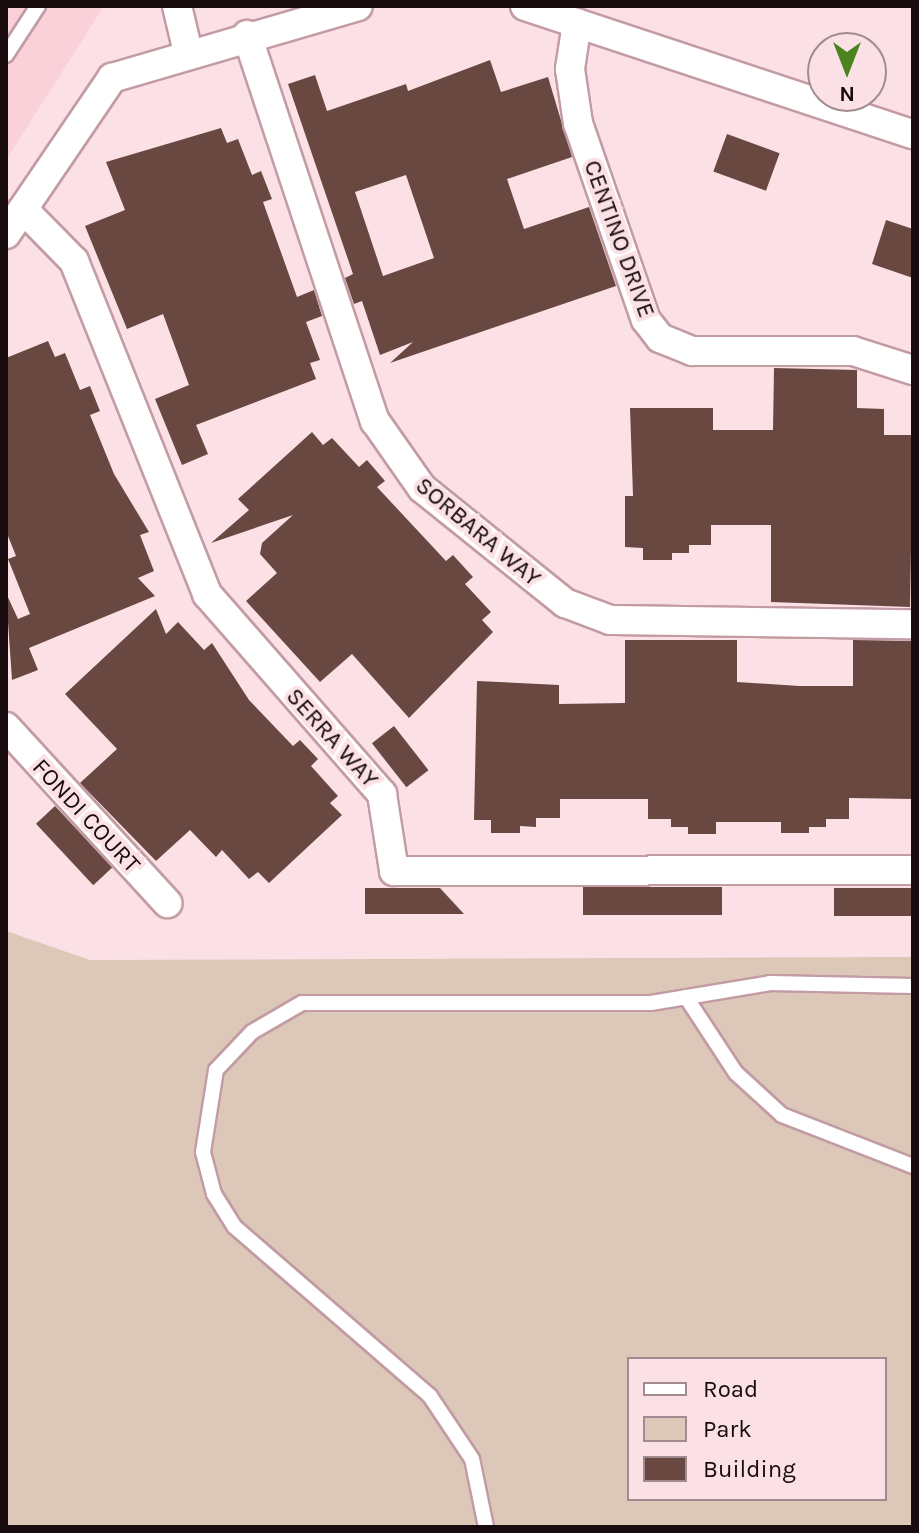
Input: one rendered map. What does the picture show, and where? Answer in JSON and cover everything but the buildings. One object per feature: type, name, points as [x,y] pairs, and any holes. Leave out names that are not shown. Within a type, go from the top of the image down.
[{"type":"street","points":[[177,6],[188,52]]},
{"type":"street","points":[[6,234],[103,85],[188,52],[358,6]]},
{"type":"street","points":[[525,6],[913,134]]},
{"type":"street","name":"CENTINO DRIVE","points":[[577,23],[574,106],[652,330],[692,351],[853,351],[913,370]]},
{"type":"street","name":"SORBARA WAY","points":[[247,35],[375,421],[422,488],[565,603],[610,620],[913,624]]},
{"type":"street","name":"SERRA WAY","points":[[23,209],[74,261],[207,594],[382,794],[394,871],[913,870]]},
{"type":"street","name":"FONDI COURT","points":[[6,727],[167,903]]},
{"type":"lane","points":[[6,55],[38,6]]},
{"type":"lane","points":[[486,1527],[472,1459],[430,1396],[234,1226],[214,1194],[203,1152],[216,1070],[252,1032],[302,1003],[686,997],[770,983],[913,986]]},
{"type":"lane","points":[[686,997],[736,1073],[782,1115],[913,1166]]},
{"type":"shaded area","points":[[6,6],[104,6],[6,160]]},
{"type":"green space","points":[[6,931],[90,960],[913,957],[913,1527],[6,1527]]}]
